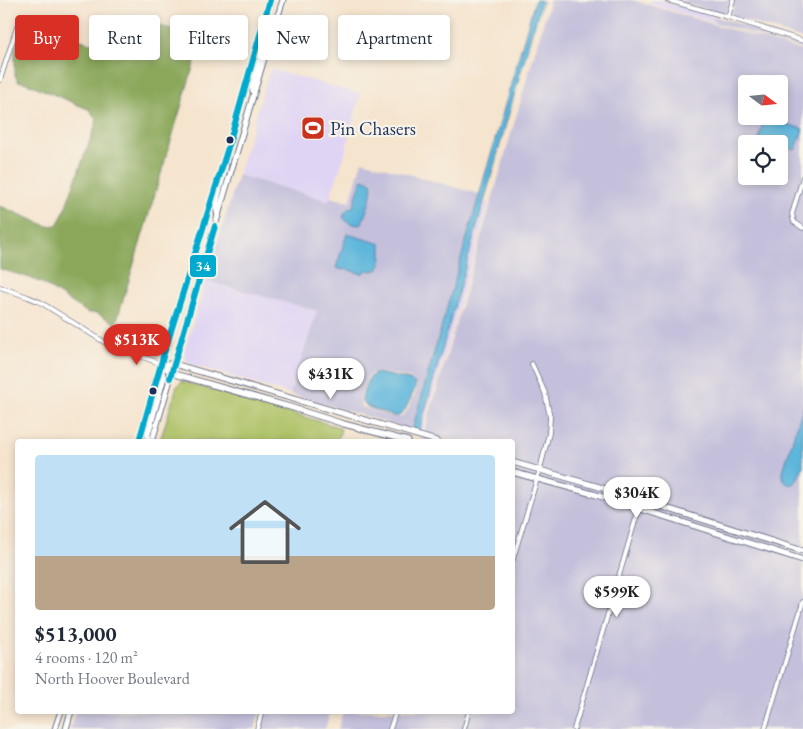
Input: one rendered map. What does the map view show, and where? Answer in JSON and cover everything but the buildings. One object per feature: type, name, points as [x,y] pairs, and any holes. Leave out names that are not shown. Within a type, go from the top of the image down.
[{"type":"main road","points":[[153,439],[283,0]]},
{"type":"main road","points":[[266,15],[270,2]]},
{"type":"main road","points":[[140,439],[258,43]]},
{"type":"main road","points":[[254,94],[252,86],[259,60]]},
{"type":"main road","points":[[218,216],[216,207],[226,167],[227,151]]},
{"type":"main road","points":[[162,364],[174,364],[428,439]]},
{"type":"main road","points":[[162,364],[171,373],[402,439]]},
{"type":"main road","points":[[148,439],[163,381],[162,364]]},
{"type":"main road","points":[[515,463],[803,551]]},
{"type":"main road","points":[[515,473],[593,494],[803,560]]},
{"type":"main road","points":[[55,729],[60,714]]},
{"type":"main road","points":[[66,729],[71,714]]},
{"type":"street","points":[[667,0],[803,41]]},
{"type":"street","points":[[728,17],[733,0]]},
{"type":"street","points":[[0,80],[15,33]]},
{"type":"street","points":[[803,177],[792,214],[794,222],[803,228]]},
{"type":"street","points":[[0,287],[40,302],[109,346],[162,364]]},
{"type":"street","points":[[515,552],[549,433],[550,416],[546,394],[532,364]]},
{"type":"street","points":[[574,729],[641,501]]},
{"type":"street","points":[[765,729],[803,602]]},
{"type":"street","points":[[257,729],[261,714]]},
{"type":"street","points":[[390,729],[395,714]]},
{"type":"street","points":[[464,729],[468,714]]},
{"type":"shaded area","points":[[550,0],[632,0],[803,51],[803,729],[338,729],[342,714],[515,714],[515,439],[423,439]]},
{"type":"shaded area","points":[[651,0],[659,0],[714,16],[713,22],[650,4]]},
{"type":"shaded area","points":[[675,0],[730,0],[726,15]]},
{"type":"shaded area","points":[[735,0],[803,0],[803,39],[731,16]]},
{"type":"shaded area","points":[[714,16],[803,43],[803,49],[713,22]]},
{"type":"shaded area","points":[[270,69],[360,94],[344,157],[329,201],[238,175]]},
{"type":"shaded area","points":[[362,161],[479,194],[412,430],[290,394],[317,311],[206,281],[238,175],[329,201],[330,197],[350,202]],"holes":[[[378,372],[410,378],[416,383],[417,390],[407,411],[402,416],[396,418],[360,406],[360,398],[367,378],[372,373]]]},
{"type":"shaded area","points":[[485,202],[489,203],[422,433],[419,432]]},
{"type":"shaded area","points":[[206,281],[317,311],[290,394],[187,363],[184,353]]},
{"type":"shaded area","points":[[75,714],[259,714],[255,729],[70,729]]},
{"type":"shaded area","points":[[264,714],[330,714],[325,729],[260,729]]},
{"type":"green space","points":[[160,26],[170,28],[170,60],[195,60],[115,323],[97,313],[88,313],[42,283],[0,269],[0,206],[47,226],[57,225],[63,214],[97,121],[90,110],[27,83],[18,81],[15,75],[15,60],[79,60],[79,39],[89,43],[89,60],[160,60]]},
{"type":"green space","points":[[182,381],[339,427],[341,430],[338,439],[161,439],[177,386]]},
{"type":"water","points":[[535,0],[541,0],[419,432],[412,430]]},
{"type":"water","points":[[788,124],[803,129],[795,150],[788,148],[788,135],[760,135],[763,125]]},
{"type":"water","points":[[363,179],[371,182],[372,186],[362,223],[361,225],[356,225],[348,222],[343,217],[347,210],[353,207]]},
{"type":"water","points":[[347,234],[381,244],[382,259],[379,269],[369,270],[362,274],[336,268]]},
{"type":"water","points":[[377,373],[410,380],[415,383],[415,389],[405,410],[396,417],[368,407],[362,401],[368,380]]},
{"type":"water","points":[[803,407],[803,466],[796,482],[791,485],[786,483],[783,478],[783,471]]},
{"type":"waterway","points":[[534,28],[543,0]]},
{"type":"waterway","points":[[523,66],[527,51]]},
{"type":"transit line","name":"34","points":[[140,439],[165,350],[227,151],[270,0]]},
{"type":"transit line","name":"34","points":[[170,378],[215,226]]},
{"type":"place","name":"Pin Chasers","points":[[313,128]]}]
